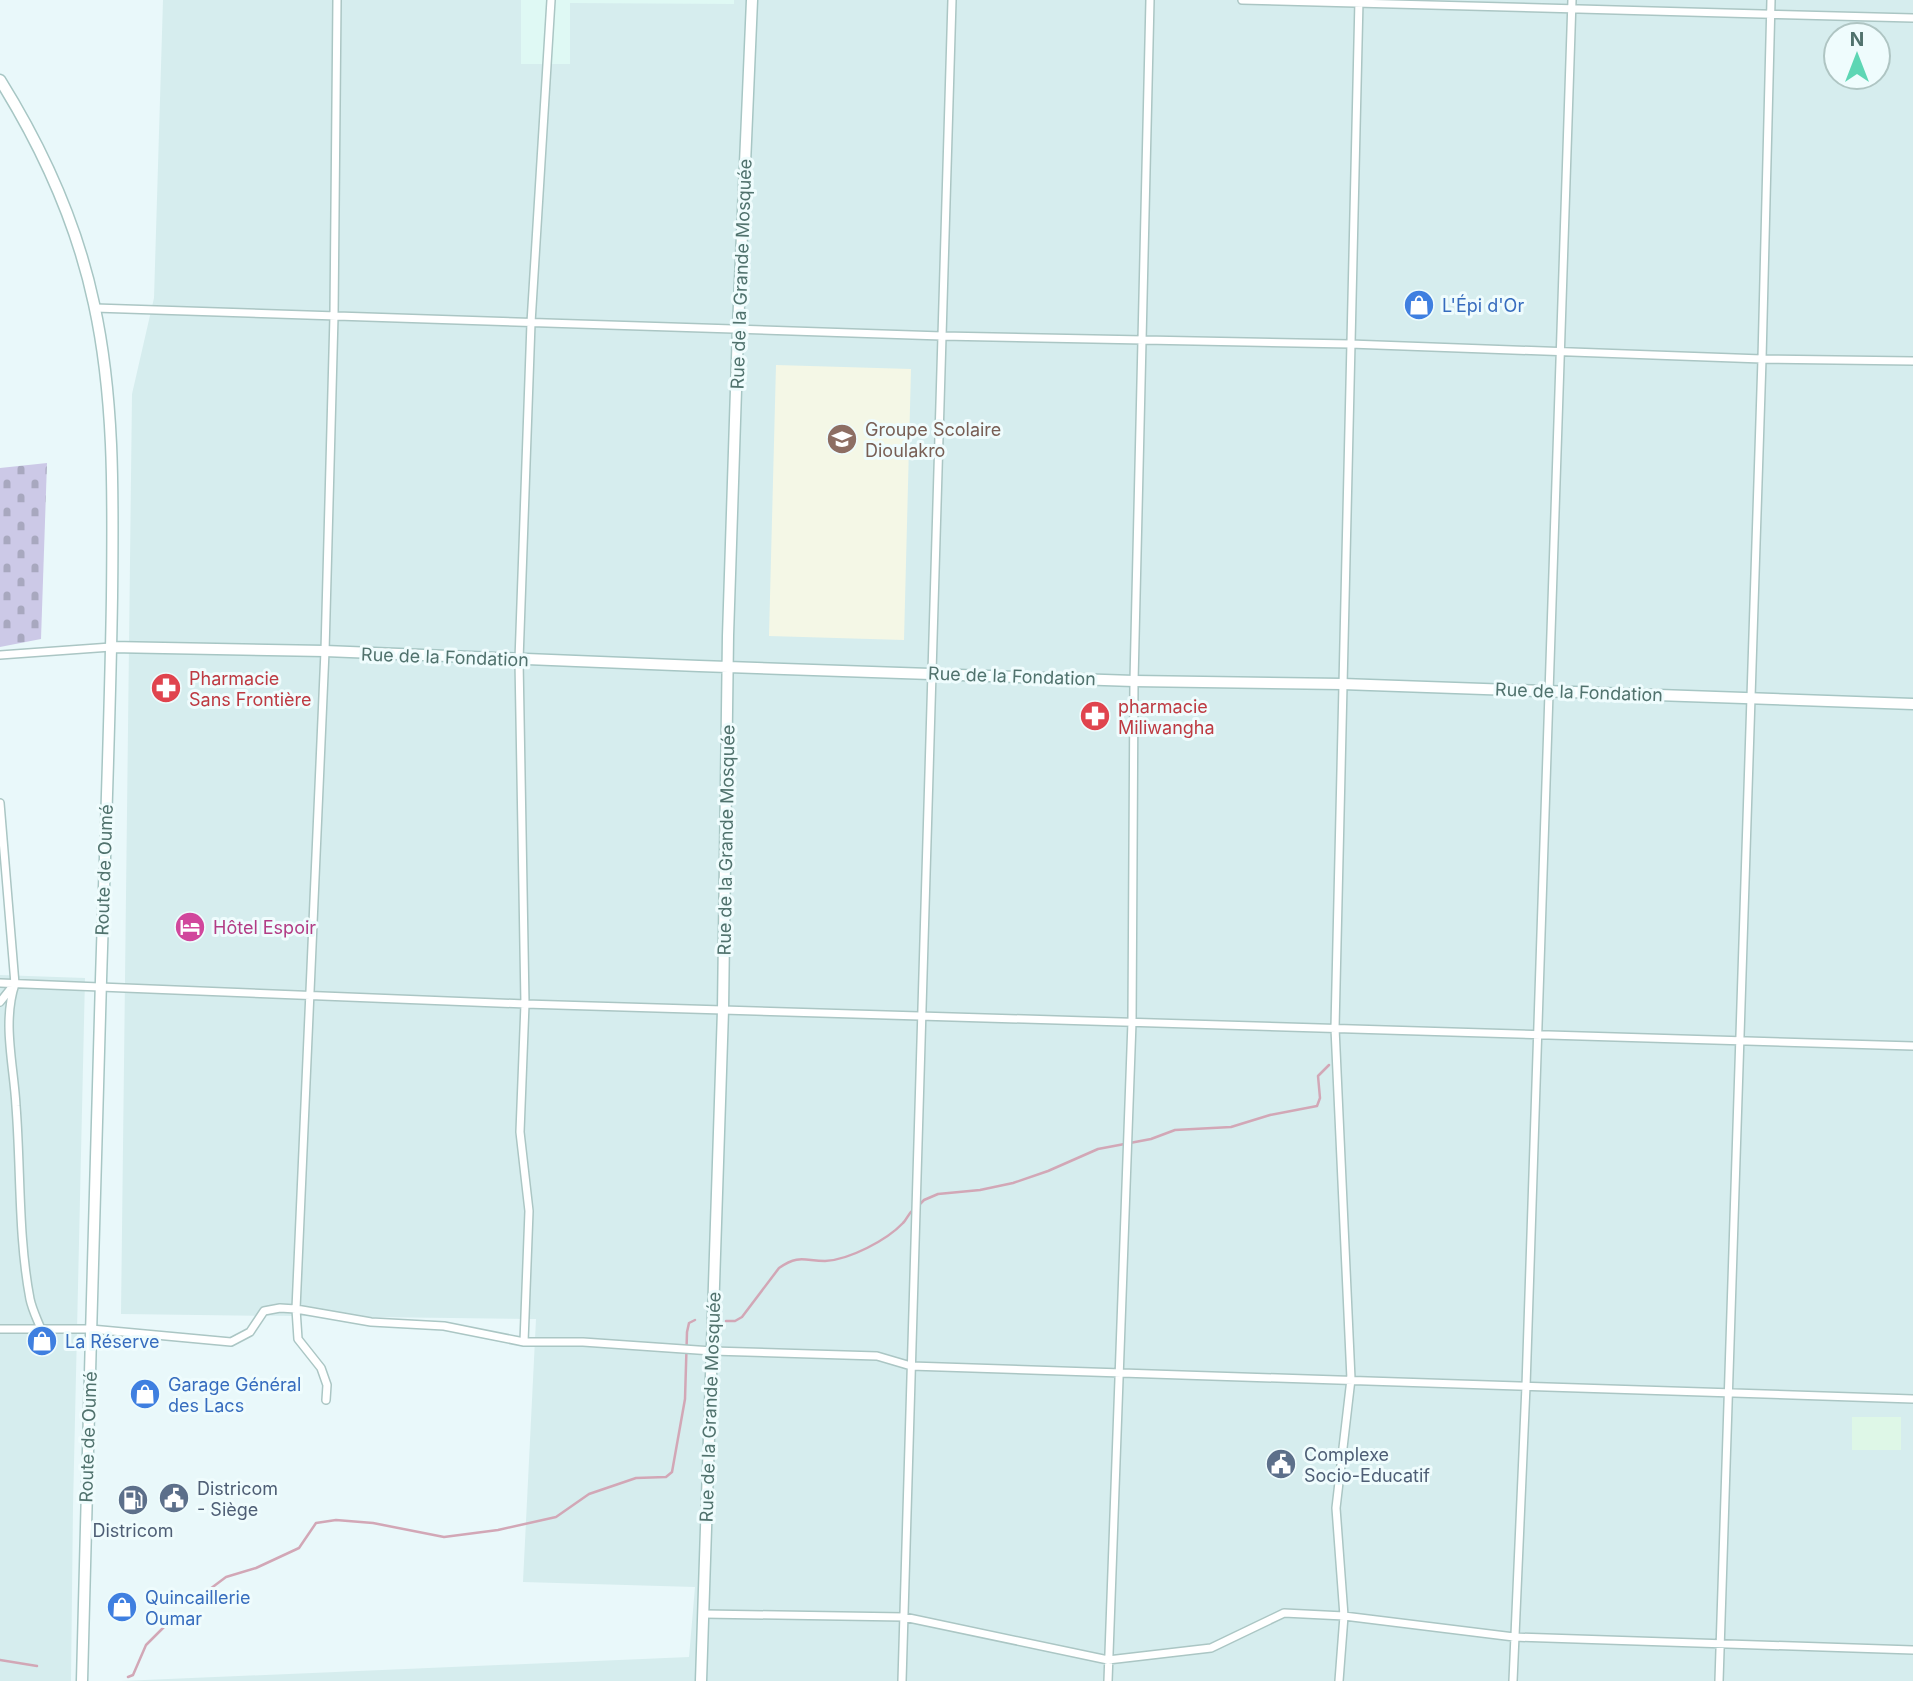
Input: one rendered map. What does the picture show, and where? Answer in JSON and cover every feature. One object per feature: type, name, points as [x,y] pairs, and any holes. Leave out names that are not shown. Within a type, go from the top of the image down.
[{"type":"street","points":[[326,1400],[327,1385],[321,1368],[298,1339],[296,1309],[325,651],[334,316],[337,0]]},
{"type":"street","points":[[524,1342],[529,1211],[520,1132],[525,1004],[519,660],[531,323],[551,0]]},
{"type":"street","name":"Rue de la Grande Mosquée","points":[[701,1681],[723,1010],[727,667],[752,0]]},
{"type":"street","points":[[902,1681],[952,0]]},
{"type":"street","points":[[1108,1681],[1132,1022],[1140,339],[1150,0]]},
{"type":"street","points":[[1242,0],[1572,4],[1913,18]]},
{"type":"street","points":[[1719,1681],[1741,1041],[1771,0]]},
{"type":"street","points":[[1339,1681],[1344,1616],[1336,1508],[1351,1379],[1335,1028],[1359,1]]},
{"type":"street","points":[[1513,1681],[1572,4]]},
{"type":"street","name":"Route de Oumé","points":[[0,80],[23,118],[62,199],[85,267],[95,308],[105,378],[113,473],[111,647],[82,1681]]},
{"type":"street","points":[[95,308],[531,323],[738,327],[942,336],[1350,344],[1762,359],[1913,361]]},
{"type":"street","points":[[0,655],[111,647]]},
{"type":"street","name":"Rue de la Fondation","points":[[111,647],[325,651],[1134,681],[1342,684],[1913,704]]},
{"type":"street","points":[[0,803],[15,984],[10,998],[9,1026],[24,1242],[30,1301],[41,1329]]},
{"type":"street","points":[[0,983],[310,997],[1913,1046]]},
{"type":"street","points":[[0,1002],[15,984]]},
{"type":"street","points":[[0,1329],[91,1329],[230,1342],[250,1332],[264,1311],[280,1308],[372,1322],[444,1326],[524,1342],[583,1342],[712,1351],[877,1356],[911,1366],[1913,1399]]},
{"type":"street","points":[[704,1614],[904,1617],[1108,1660],[1211,1648],[1284,1613],[1344,1616],[1514,1637],[1913,1650]]},
{"type":"shaded area","points":[[163,0],[1913,0],[1913,1681],[121,1681],[689,1657],[695,1587],[523,1582],[536,1319],[121,1314],[132,394],[154,298]]},
{"type":"shaded area","points":[[521,0],[734,0],[734,4],[570,3],[570,64],[521,64]]},
{"type":"shaded area","name":"Groupe Scolaire Dioulakro","points":[[776,365],[911,369],[904,640],[769,636]]},
{"type":"shaded area","points":[[0,975],[85,978],[71,1681],[0,1681]]},
{"type":"shaded area","points":[[1852,1417],[1901,1417],[1901,1450],[1852,1450]]},
{"type":"green space","points":[[47,463],[41,639],[0,647],[0,468]]},
{"type":"waterway","points":[[918,1206],[938,1194],[980,1190],[1013,1183],[1098,1149],[1151,1139],[1175,1130],[1231,1127],[1270,1115],[1317,1106],[1320,1098],[1318,1076],[1329,1065]]},
{"type":"waterway","points":[[726,1321],[735,1321],[742,1317],[779,1268],[802,1259],[835,1260],[856,1253],[887,1236],[903,1223],[913,1210]]},
{"type":"waterway","points":[[198,1598],[226,1577],[256,1568],[299,1548],[316,1523],[336,1520],[373,1523],[444,1537],[498,1530],[556,1517],[589,1494],[636,1478],[666,1477],[672,1472],[685,1399],[687,1332],[689,1323],[695,1320]]},
{"type":"waterway","points":[[128,1677],[133,1675],[146,1645],[177,1614]]},
{"type":"waterway","points":[[0,1660],[37,1666]]},
{"type":"place","name":"L'Épi d'Or","points":[[1419,305]]},
{"type":"place","name":"Groupe Scolaire Dioulakro","points":[[842,439]]},
{"type":"place","name":"Pharmacie Sans Frontière","points":[[166,688]]},
{"type":"place","name":"pharmacie Miliwangha","points":[[1095,716]]},
{"type":"place","name":"Hôtel Espoir","points":[[190,927]]},
{"type":"place","name":"La Réserve","points":[[42,1341]]},
{"type":"place","name":"Garage Général des Lacs","points":[[145,1394]]},
{"type":"place","name":"Complexe Socio-Educatif","points":[[1281,1464]]},
{"type":"place","name":"Districom - Siège","points":[[174,1498]]},
{"type":"place","name":"Districom","points":[[133,1500]]},
{"type":"place","name":"Quincaillerie Oumar","points":[[122,1607]]}]
